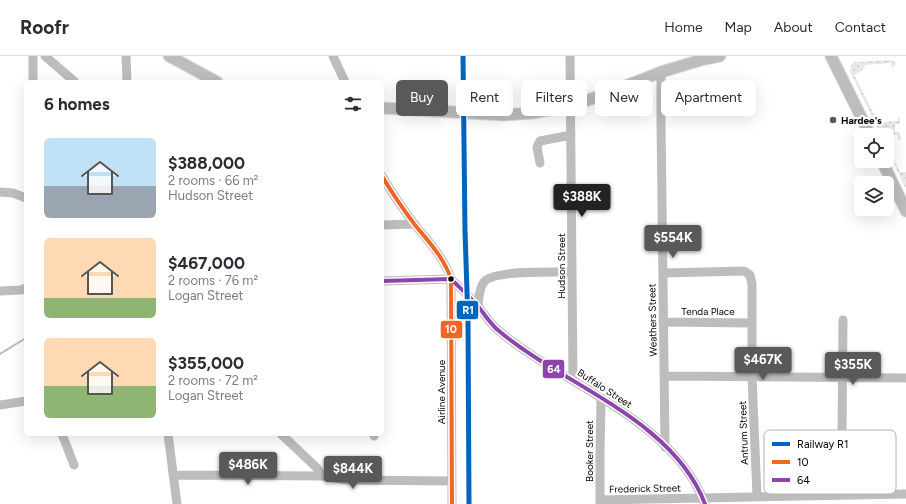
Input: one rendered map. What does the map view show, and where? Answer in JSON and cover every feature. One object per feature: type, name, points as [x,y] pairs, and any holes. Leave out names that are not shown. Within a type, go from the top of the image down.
[{"type":"main road","points":[[169,56],[213,80]]},
{"type":"main road","points":[[587,100],[661,72],[720,56]]},
{"type":"main road","points":[[831,56],[867,128]]},
{"type":"main road","points":[[384,108],[504,115],[521,114]]},
{"type":"main road","points":[[885,168],[906,211]]},
{"type":"street","points":[[33,56],[33,80]]},
{"type":"street","points":[[45,56],[73,80]]},
{"type":"street","points":[[126,56],[127,80]]},
{"type":"street","points":[[333,56],[344,80]]},
{"type":"street","name":"Hudson Street","points":[[570,56],[570,80]]},
{"type":"street","name":"Weathers Street","points":[[661,72],[665,446]]},
{"type":"street","name":"Hudson Street","points":[[570,116],[573,380]]},
{"type":"street","points":[[540,163],[537,147],[540,141],[570,136]]},
{"type":"street","points":[[384,180],[391,192],[435,249],[448,270],[451,280],[384,281]]},
{"type":"street","points":[[0,192],[13,193],[24,197]]},
{"type":"street","points":[[384,225],[415,224]]},
{"type":"street","name":"Antrum Street","points":[[663,273],[744,271],[748,273],[752,284],[752,377],[757,496]]},
{"type":"street","points":[[478,306],[483,282],[493,276],[516,273],[572,272]]},
{"type":"street","name":"Buffalo Street","points":[[451,280],[478,306],[497,330],[525,350],[639,423],[665,446],[690,476],[704,501]]},
{"type":"street","name":"Airline Avenue","points":[[451,280],[452,504]]},
{"type":"street","points":[[0,291],[24,289]]},
{"type":"street","points":[[842,430],[843,320]]},
{"type":"street","name":"Tenda Place","points":[[664,322],[752,323]]},
{"type":"street","points":[[664,376],[906,378]]},
{"type":"street","name":"Booker Street","points":[[600,502],[601,398]]},
{"type":"street","points":[[0,405],[24,401]]},
{"type":"street","points":[[63,436],[74,465]]},
{"type":"street","points":[[168,436],[177,504]]},
{"type":"street","points":[[283,436],[317,468],[322,476]]},
{"type":"street","points":[[173,475],[322,476],[348,480],[451,481]]},
{"type":"street","name":"Frederick Street","points":[[600,502],[704,501],[757,496],[906,494]]},
{"type":"shaded area","points":[[891,60],[895,62],[896,64],[893,67],[891,67],[891,63],[866,65],[860,72],[854,75],[876,118],[882,116],[883,122],[898,121],[898,117],[900,117],[900,124],[895,125],[895,132],[900,133],[901,140],[899,140],[897,135],[894,135],[894,128],[878,128],[850,71],[851,65],[854,62]]},
{"type":"shaded area","points":[[894,158],[900,172],[906,172],[905,187],[894,164]]},
{"type":"waterway","points":[[0,354],[24,339]]},
{"type":"rail line","name":"R1","points":[[463,56],[465,231],[468,322],[469,504]]},
{"type":"transit line","name":"10","points":[[384,179],[406,213],[440,257],[451,279],[452,504]]},
{"type":"transit line","name":"64","points":[[384,281],[451,279],[480,308],[490,322],[499,331],[525,350],[643,426],[668,449],[690,474],[705,504]]},
{"type":"place","name":"Hardee's","points":[[833,120]]}]
